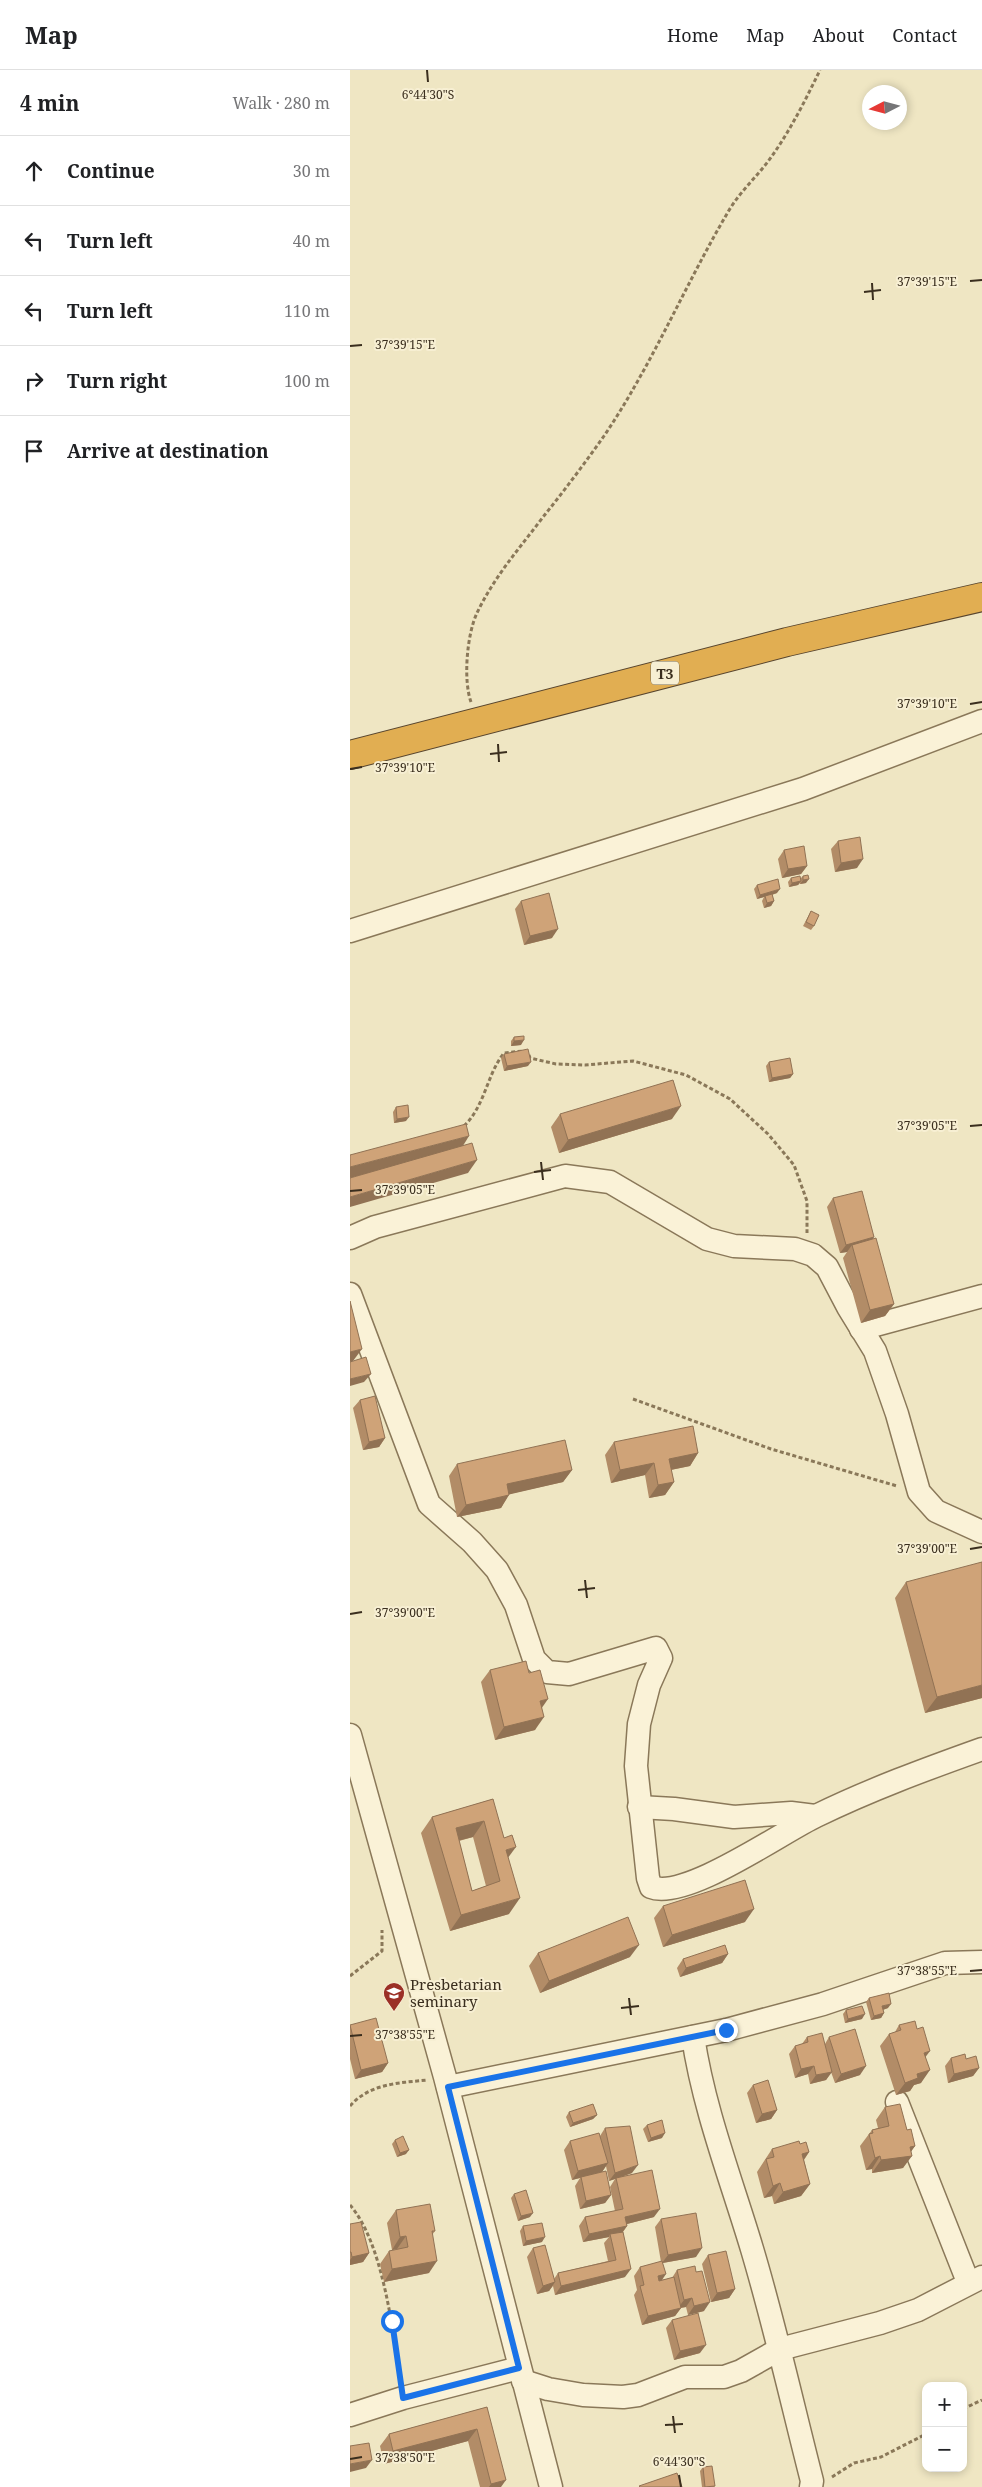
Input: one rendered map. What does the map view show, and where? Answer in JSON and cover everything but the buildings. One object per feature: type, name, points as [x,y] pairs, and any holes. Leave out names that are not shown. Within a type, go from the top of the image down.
[{"type":"highway","name":"T3","points":[[350,755],[787,642],[982,597]]},
{"type":"street","points":[[350,931],[803,789],[982,721]]},
{"type":"street","points":[[350,1238],[375,1226],[565,1176],[610,1182],[707,1239],[734,1246],[795,1249],[819,1258],[827,1267],[875,1351],[897,1414],[919,1492],[936,1511],[982,1532]]},
{"type":"street","points":[[350,1294],[429,1504],[472,1542],[497,1570],[516,1605],[534,1659],[547,1672],[569,1674],[656,1648],[660,1652],[661,1658],[650,1685],[639,1724],[636,1766],[650,1886],[658,1890],[672,1887],[716,1871],[750,1855],[815,1816],[914,1773],[982,1749]]},
{"type":"street","points":[[861,1329],[982,1296]]},
{"type":"street","points":[[350,1735],[446,2082],[551,2487]]},
{"type":"street","points":[[640,1807],[734,1817],[791,1813],[815,1816]]},
{"type":"street","points":[[446,2082],[693,2037],[823,2004],[944,1963],[982,1962]]},
{"type":"street","points":[[693,2037],[698,2074],[752,2249],[780,2349],[787,2387],[812,2481],[818,2485]]},
{"type":"street","points":[[350,2415],[403,2398],[521,2374],[548,2389],[584,2395],[623,2397],[638,2395],[685,2377],[713,2378],[732,2375],[780,2349],[918,2310],[975,2279],[897,2102]]},
{"type":"path","points":[[478,721],[468,692],[469,639],[476,616],[490,587],[602,438],[628,400],[691,275],[730,209],[772,156],[799,113],[820,70]]},
{"type":"path","points":[[459,1131],[474,1114],[495,1064],[504,1053],[518,1050],[529,1052],[530,1058],[556,1064],[586,1065],[633,1061],[686,1075],[730,1099],[768,1134],[794,1165],[807,1201],[806,1252]]},
{"type":"path","points":[[633,1399],[771,1449],[919,1492]]},
{"type":"path","points":[[350,1976],[382,1951],[381,1926]]},
{"type":"path","points":[[350,2106],[365,2094],[391,2084],[446,2082]]},
{"type":"path","points":[[350,2205],[366,2231],[386,2293],[403,2398]]},
{"type":"path","points":[[967,2407],[982,2400]]},
{"type":"path","points":[[818,2485],[854,2463],[881,2457],[922,2436]]},
{"type":"place","name":"Presbetarian seminary","points":[[394,2012]]},
{"type":"route","points":[[392,2321],[403,2398],[519,2368],[448,2087],[558,2066],[726,2030]]}]
